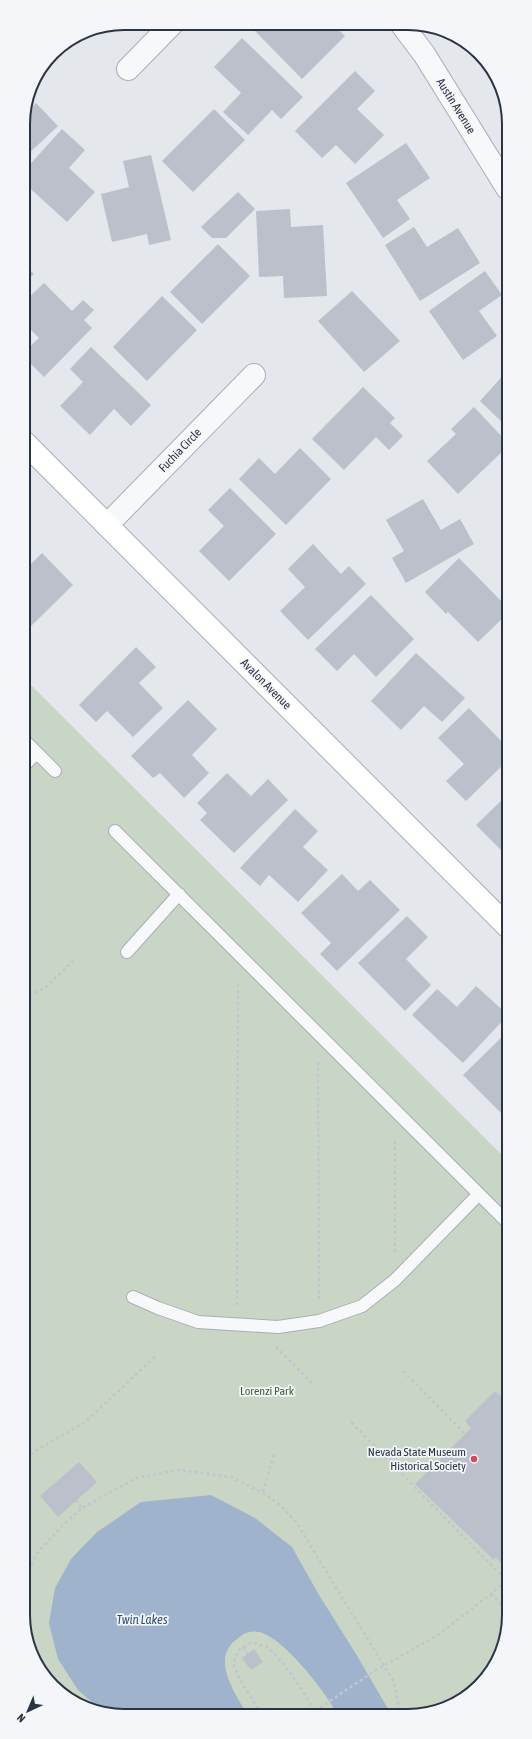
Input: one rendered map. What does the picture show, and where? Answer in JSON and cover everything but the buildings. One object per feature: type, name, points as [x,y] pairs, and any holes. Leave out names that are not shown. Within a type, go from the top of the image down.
[{"type":"street","points":[[128,69],[166,30]]},
{"type":"street","name":"Austin Avenue","points":[[406,30],[424,54],[502,180]]},
{"type":"street","name":"Fuchia Circle","points":[[107,525],[254,375]]},
{"type":"street","name":"Avalon Avenue","points":[[30,448],[502,921]]},
{"type":"lane","points":[[30,746],[56,771]]},
{"type":"lane","points":[[30,759],[36,752]]},
{"type":"lane","points":[[116,831],[502,1218]]},
{"type":"lane","points":[[127,952],[179,894]]},
{"type":"lane","points":[[133,1297],[158,1308],[198,1322],[278,1327],[319,1321],[362,1306],[395,1280],[479,1194]]},
{"type":"path","points":[[237,1309],[238,953]]},
{"type":"path","points":[[30,995],[45,988],[73,961]]},
{"type":"path","points":[[318,1034],[319,1321]]},
{"type":"path","points":[[395,1111],[395,1280]]},
{"type":"path","points":[[275,1346],[314,1385]]},
{"type":"path","points":[[30,1454],[85,1422],[155,1357]]},
{"type":"path","points":[[403,1371],[465,1434]]},
{"type":"path","points":[[351,1422],[502,1576]]},
{"type":"path","points":[[263,1493],[274,1454]]},
{"type":"path","points":[[30,1566],[38,1552],[62,1526],[82,1508],[136,1478],[179,1470],[231,1478],[263,1493],[278,1503],[296,1522],[385,1665],[394,1682],[399,1709]]},
{"type":"path","points":[[76,1500],[82,1508]]},
{"type":"path","points":[[320,1709],[373,1672],[438,1635],[502,1584]]},
{"type":"path","points":[[491,1594],[502,1605]]},
{"type":"path","points":[[258,1709],[239,1678],[233,1663],[239,1650],[252,1642],[267,1648],[279,1659],[314,1709]]},
{"type":"path","points":[[243,1647],[248,1654]]},
{"type":"green space","name":"Lorenzi Park","points":[[30,684],[502,1155],[502,1621],[495,1651],[479,1677],[470,1686],[444,1702],[414,1709],[118,1709],[94,1704],[62,1686],[50,1672],[37,1651],[32,1633],[30,1615]]},
{"type":"water","name":"Twin Lakes","points":[[211,1495],[255,1518],[292,1547],[319,1595],[388,1709],[334,1709],[314,1680],[291,1654],[269,1636],[255,1631],[247,1632],[240,1637],[229,1647],[225,1656],[227,1676],[244,1709],[118,1709],[93,1704],[78,1690],[58,1659],[49,1623],[55,1588],[71,1559],[97,1532],[141,1502]]},
{"type":"place","name":"Nevada State Museum Historical Society","points":[[474,1459]]}]
